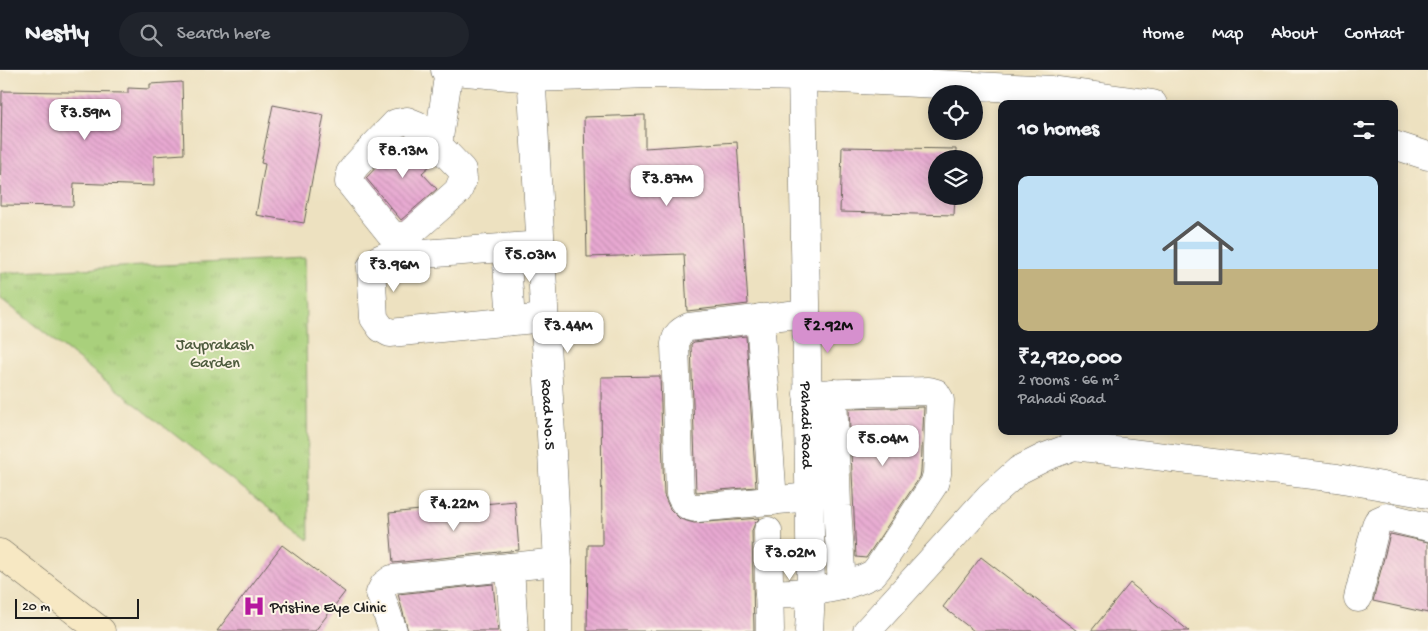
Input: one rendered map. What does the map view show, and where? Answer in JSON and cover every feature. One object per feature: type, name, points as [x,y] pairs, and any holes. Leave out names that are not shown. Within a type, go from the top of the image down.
[{"type":"street","points":[[438,144],[448,70],[531,74],[650,72],[802,73],[1052,90],[1123,100]]},
{"type":"street","name":"Pahadi Road","points":[[802,73],[806,313],[820,394],[809,502],[811,592],[809,631]]},
{"type":"street","name":"Road No.5","points":[[531,74],[558,562],[558,631]]},
{"type":"street","points":[[1398,146],[1428,156]]},
{"type":"street","points":[[541,245],[384,257],[377,260],[371,267],[374,318],[381,328],[390,333],[545,318]]},
{"type":"street","points":[[506,248],[512,321]]},
{"type":"street","points":[[806,313],[689,327],[681,331],[676,337],[680,494],[690,508],[773,501],[809,502],[837,506]]},
{"type":"street","points":[[760,318],[773,501]]},
{"type":"street","points":[[769,594],[811,592],[842,586],[862,580],[873,574],[878,568],[934,484],[937,474],[940,400],[936,393],[929,391],[820,394],[837,506],[842,586]]},
{"type":"street","points":[[866,631],[984,502],[1019,470],[1045,457],[1074,446],[1336,478],[1428,494]]},
{"type":"street","points":[[1358,598],[1378,521],[1386,518],[1428,527]]},
{"type":"street","points":[[768,531],[770,631]]},
{"type":"street","points":[[0,553],[101,631]]},
{"type":"street","points":[[392,631],[380,593],[384,585],[392,579],[558,562]]},
{"type":"street","points":[[510,567],[514,631]]},
{"type":"green space","name":"Jayprakash Garden","points":[[305,258],[309,540],[0,298],[0,273]]},
{"type":"building","points":[[182,82],[184,154],[154,156],[154,186],[74,183],[73,206],[0,205],[2,91],[128,93],[128,88],[150,89],[150,84]]},
{"type":"building","points":[[273,105],[324,115],[304,223],[256,215],[265,164],[261,163]]},
{"type":"building","points":[[645,115],[645,148],[737,142],[748,304],[687,311],[684,254],[587,257],[584,117]]},
{"type":"building","points":[[410,140],[433,163],[422,173],[437,189],[401,220],[366,178],[395,147],[398,151]]},
{"type":"building","points":[[842,147],[956,149],[928,150],[928,205],[955,205],[954,215],[840,212]]},
{"type":"building","points":[[746,336],[756,487],[696,492],[691,344],[694,342]]},
{"type":"building","points":[[660,376],[664,495],[670,509],[680,519],[694,523],[760,518],[755,523],[752,531],[754,631],[587,631],[588,545],[602,545],[601,377]]},
{"type":"building","points":[[924,407],[920,477],[866,558],[856,557],[849,409]]},
{"type":"building","points":[[515,501],[519,550],[393,563],[389,513]]},
{"type":"building","points":[[1390,534],[1428,542],[1428,613],[1373,601]]},
{"type":"building","points":[[282,545],[345,592],[315,631],[217,631]]},
{"type":"building","points":[[981,557],[1077,631],[974,631],[943,607]]},
{"type":"building","points":[[1130,583],[1189,631],[1091,631]]},
{"type":"building","points":[[493,584],[498,631],[408,631],[398,594]]},
{"type":"place","name":"Pristine Eye Clinic","points":[[254,606]]}]
